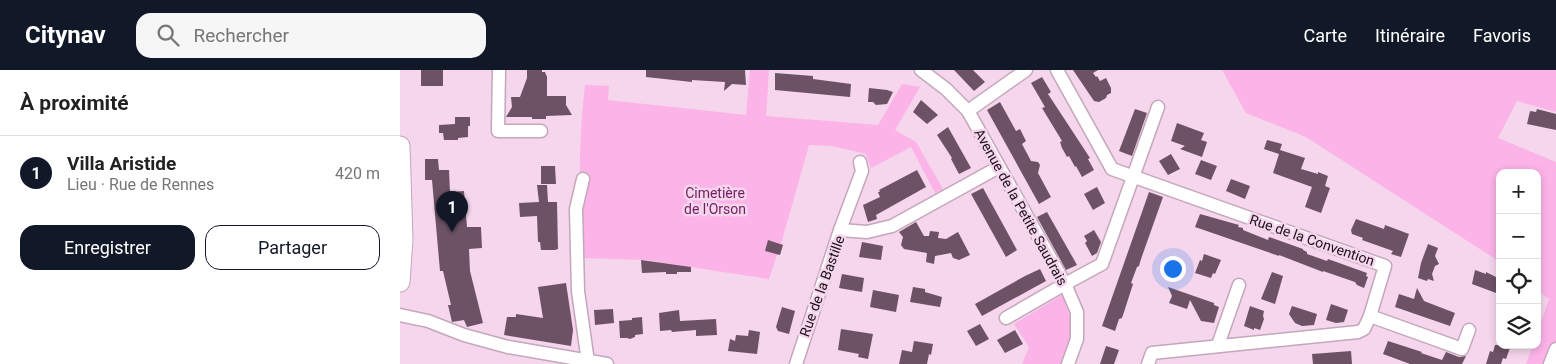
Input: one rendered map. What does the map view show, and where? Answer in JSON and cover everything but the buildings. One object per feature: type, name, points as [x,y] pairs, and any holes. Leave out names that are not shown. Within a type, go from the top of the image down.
[{"type":"main road","points":[[400,146],[403,240],[400,282]]},
{"type":"street","points":[[499,70],[498,130],[541,131]]},
{"type":"street","name":"Avenue de la Petite Saudrais","points":[[922,70],[968,110],[1064,284],[1077,312],[1077,339],[1068,364]]},
{"type":"street","points":[[968,110],[1026,70]]},
{"type":"street","points":[[1057,70],[1112,169],[1134,177]]},
{"type":"street","points":[[1006,318],[1102,264],[1158,107]]},
{"type":"street","points":[[840,230],[862,171],[860,162]]},
{"type":"street","name":"Rue de la Bastille","points":[[796,364],[840,230],[866,232],[892,226],[999,167]]},
{"type":"street","name":"Rue de la Convention","points":[[1134,177],[1385,266],[1370,316],[1364,329],[1358,332],[1152,353],[1148,364]]},
{"type":"street","points":[[583,179],[576,209],[578,291],[588,362]]},
{"type":"street","points":[[1218,345],[1240,285]]},
{"type":"street","points":[[400,315],[428,320],[464,335],[508,348],[607,364]]},
{"type":"street","points":[[1370,316],[1462,349],[1469,330]]},
{"type":"street","points":[[1550,364],[1556,348]]},
{"type":"green space","name":"Cimetière de l'Orson","points":[[750,70],[769,70],[766,116],[878,125],[902,84],[920,87],[895,130],[916,142],[943,189],[935,193],[911,147],[871,168],[866,154],[832,146],[809,145],[781,244],[783,244],[769,279],[645,260],[582,258],[580,172],[581,128],[585,85],[609,86],[608,100],[746,115]]},
{"type":"green space","points":[[1222,70],[1556,70],[1556,112],[1517,101],[1498,138],[1556,162],[1556,364],[1526,364],[1532,349],[1541,349],[1541,322],[1549,299],[1541,293],[1541,169],[1496,169],[1496,259],[1306,137],[1246,113]]},
{"type":"green space","points":[[1062,295],[1069,314],[1071,329],[1062,364],[1022,364],[1029,347],[1014,324]]},
{"type":"place","name":"Villa Aristide","points":[[452,232]]}]
